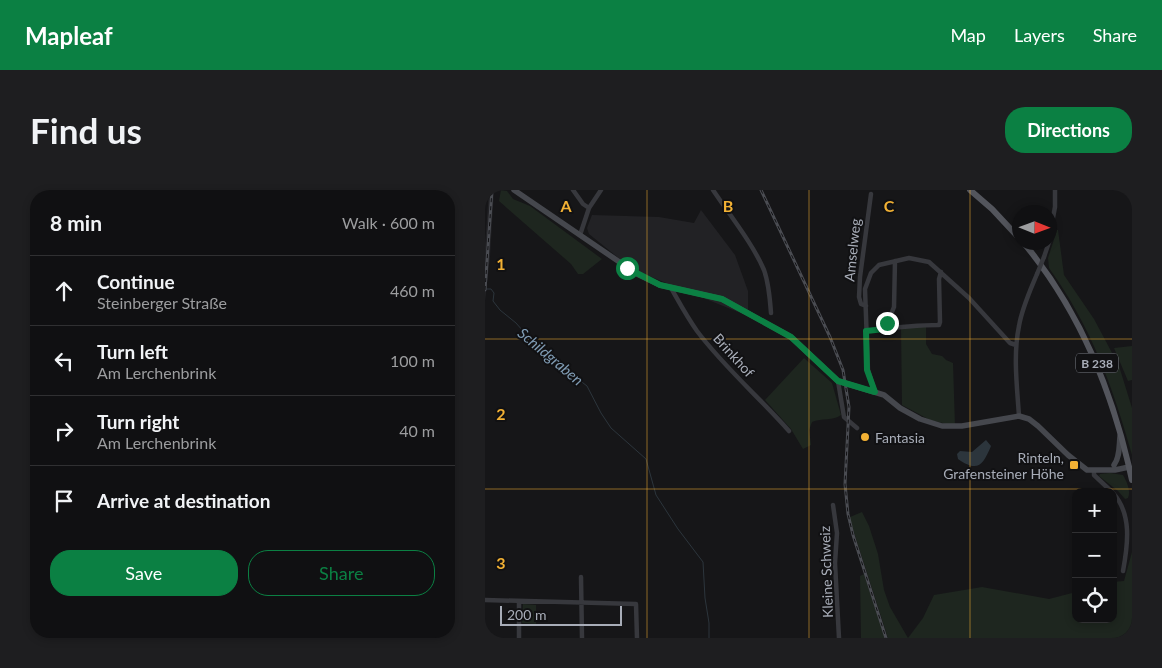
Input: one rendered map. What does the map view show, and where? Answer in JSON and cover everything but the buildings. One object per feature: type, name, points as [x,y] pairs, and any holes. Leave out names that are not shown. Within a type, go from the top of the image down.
[{"type":"main road","points":[[970,190],[992,209],[1012,230]]},
{"type":"main road","name":"B 238","points":[[1029,250],[1054,283],[1083,333],[1109,395],[1132,480]]},
{"type":"street","points":[[513,190],[632,272],[671,288],[722,299],[782,331],[799,343],[823,369],[838,381],[875,392],[915,417],[942,426],[962,426],[1019,416],[1029,419],[1038,426],[1055,444],[1087,470],[1105,470],[1128,464]]},
{"type":"street","points":[[573,190],[583,204],[589,208]]},
{"type":"street","points":[[580,235],[589,208],[601,190]]},
{"type":"street","points":[[713,190],[755,254],[763,270],[768,284],[771,313]]},
{"type":"street","points":[[1055,190],[1055,205]]},
{"type":"street","name":"Amselweg","points":[[865,306],[861,304],[859,297],[860,278],[871,194]]},
{"type":"street","points":[[1019,416],[1016,345],[1019,325],[1025,303],[1046,250]]},
{"type":"street","points":[[875,392],[867,370],[865,289],[871,273],[879,265],[909,258],[929,262],[969,298],[997,331],[1010,343],[1016,345]]},
{"type":"street","points":[[885,329],[894,307],[895,261]]},
{"type":"street","points":[[866,331],[918,325],[939,325],[939,279],[941,272]]},
{"type":"street","name":"Brinkhof","points":[[671,288],[688,318],[714,352],[789,431]]},
{"type":"street","points":[[838,381],[844,417],[857,428]]},
{"type":"street","points":[[1114,465],[1119,451],[1120,431]]},
{"type":"street","points":[[1105,470],[1114,465],[1128,464]]},
{"type":"street","points":[[1094,471],[1094,476],[1108,488]]},
{"type":"street","points":[[1117,499],[1125,509],[1129,524],[1129,536],[1123,571]]},
{"type":"street","name":"Kleine Schweiz","points":[[833,505],[837,533],[835,563],[839,638]]},
{"type":"street","points":[[581,577],[582,638]]},
{"type":"street","points":[[485,600],[636,604],[637,638]]},
{"type":"street","points":[[519,601],[519,638]]},
{"type":"shaded area","points":[[489,190],[494,190],[485,301],[485,246]]},
{"type":"shaded area","points":[[501,190],[507,191],[513,199],[530,206],[602,259],[583,274],[578,274],[571,264],[499,201]]},
{"type":"shaded area","points":[[701,210],[735,255],[748,291],[748,316],[644,274],[626,264],[589,234],[587,228],[592,215],[659,217],[694,223]]},
{"type":"shaded area","points":[[1058,230],[1064,275],[1094,319],[1119,366],[1132,408],[1132,455],[1117,405],[1099,358],[1077,312],[1049,268],[1048,258],[1051,250],[1057,250]]},
{"type":"shaded area","points":[[926,325],[926,344],[932,354],[942,356],[953,363],[955,426],[930,420],[902,405],[901,328]]},
{"type":"shaded area","points":[[1132,346],[1132,380],[1128,381],[1114,348]]},
{"type":"shaded area","points":[[804,358],[832,383],[841,415],[835,418],[812,422],[809,430],[811,445],[803,449],[791,429],[765,400]]},
{"type":"shaded area","points":[[986,440],[991,446],[979,465],[970,466],[958,459],[957,454],[960,451],[972,452]]},
{"type":"shaded area","points":[[1100,474],[1123,475],[1129,489],[1128,498],[1125,499],[1117,488],[1114,488],[1099,476]]},
{"type":"shaded area","points":[[862,512],[869,526],[878,554],[884,590],[890,607],[908,638],[888,638],[850,520],[850,517]]},
{"type":"shaded area","points":[[1132,552],[1132,638],[908,638],[923,618],[934,595],[982,587],[1049,599],[1072,593],[1072,623],[1117,623],[1117,582],[1124,581]]},
{"type":"shaded area","points":[[864,574],[885,638],[861,638],[860,576]]},
{"type":"shaded area","points":[[523,604],[536,605],[536,624],[522,623]]},
{"type":"waterway","name":"Schildgraben","points":[[485,289],[491,289],[494,293],[493,301],[500,310],[516,323],[538,348],[587,386],[611,428],[646,459],[656,495],[678,529],[703,562],[709,638]]},
{"type":"railway","points":[[485,290],[492,190]]},
{"type":"railway","points":[[761,190],[830,337],[843,370],[849,407],[845,484],[848,514],[886,638]]},
{"type":"place","name":"Fantasia","points":[[865,437]]},
{"type":"place","name":"Rinteln, Grafensteiner Höhe","points":[[1074,465]]},
{"type":"route","points":[[627,268],[660,285],[722,299],[791,337],[838,381],[875,392],[867,370],[866,331],[885,329],[887,323]]}]
